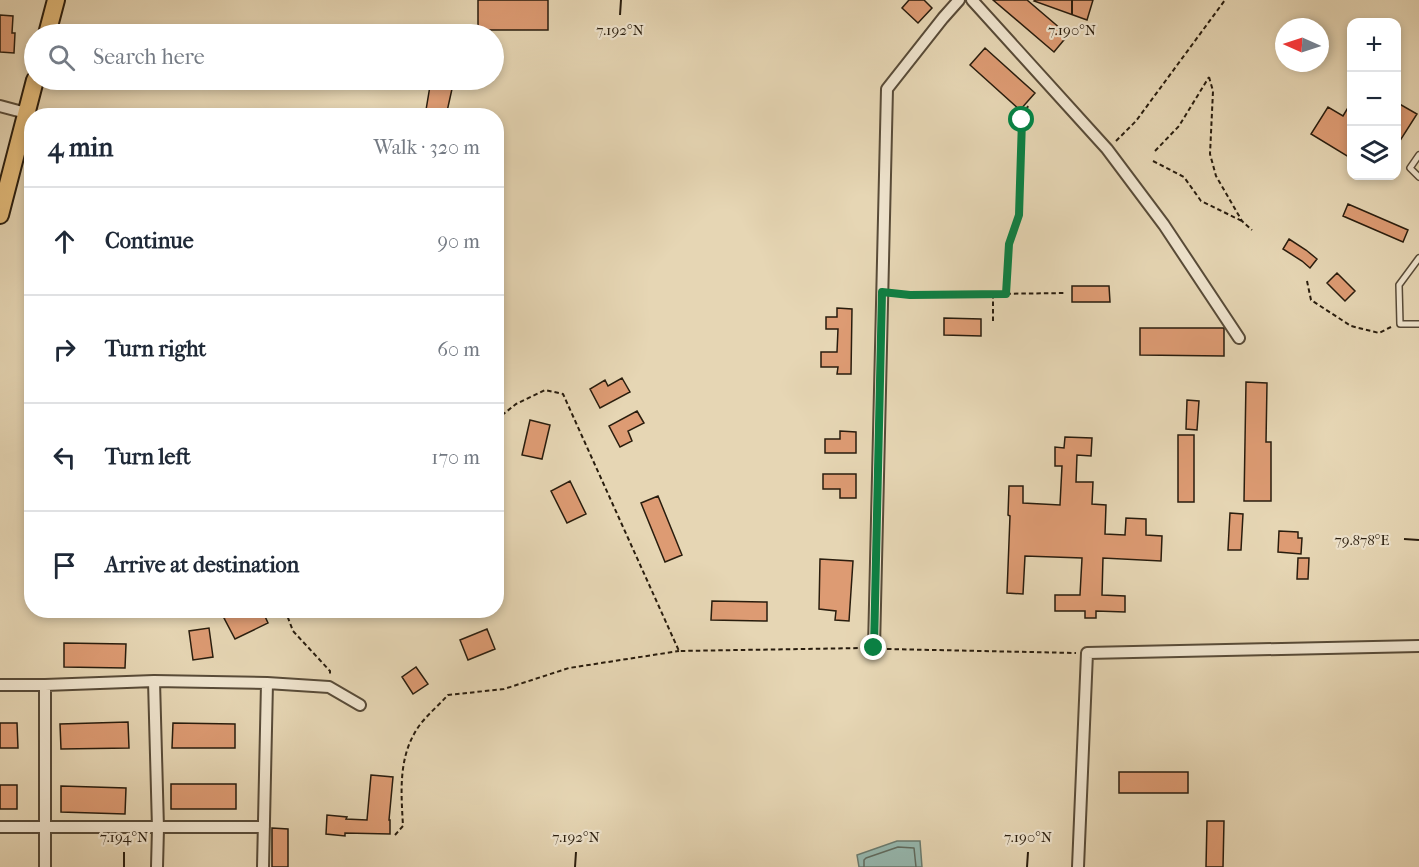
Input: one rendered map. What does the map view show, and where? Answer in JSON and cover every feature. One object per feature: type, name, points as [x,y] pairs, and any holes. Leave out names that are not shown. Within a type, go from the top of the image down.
[{"type":"main road","points":[[49,24],[56,0]]},
{"type":"main road","points":[[27,108],[32,90]]},
{"type":"main road","points":[[0,215],[24,121]]},
{"type":"street","points":[[874,648],[887,89],[959,0]]},
{"type":"street","points":[[972,0],[1107,149],[1164,225],[1239,338]]},
{"type":"street","points":[[0,106],[24,112]]},
{"type":"street","points":[[1078,867],[1087,653],[1419,646]]},
{"type":"street","points":[[0,685],[154,681],[267,683],[329,687],[360,705]]},
{"type":"street","points":[[154,681],[157,867]]},
{"type":"street","points":[[263,867],[267,683]]},
{"type":"street","points":[[45,685],[45,867]]},
{"type":"street","points":[[0,827],[264,828]]},
{"type":"lane","points":[[1419,155],[1410,168],[1419,177]]},
{"type":"lane","points":[[1419,258],[1399,285],[1400,324],[1419,324]]},
{"type":"path","points":[[1107,149],[1136,121],[1225,0]]},
{"type":"path","points":[[1155,151],[1179,126],[1209,77],[1213,91],[1210,154],[1216,176],[1242,221],[1252,231]]},
{"type":"path","points":[[1006,294],[1009,244],[1019,215],[1022,120],[1028,106]]},
{"type":"path","points":[[1153,161],[1184,177],[1201,201],[1242,221]]},
{"type":"path","points":[[1307,281],[1311,300],[1351,326],[1379,333],[1400,324]]},
{"type":"path","points":[[882,292],[910,295],[1066,293]]},
{"type":"path","points":[[993,294],[993,321]]},
{"type":"path","points":[[504,414],[516,404],[544,390],[563,394],[680,651]]},
{"type":"path","points":[[288,618],[293,631],[330,670],[329,687]]},
{"type":"path","points":[[395,835],[403,826],[400,780],[408,746],[419,726],[448,695],[504,689],[569,668],[680,651],[874,648],[1087,653]]},
{"type":"water","points":[[897,841],[920,841],[922,867],[859,867],[857,855]]},
{"type":"building","points":[[478,0],[548,0],[548,30],[504,30],[504,24],[478,24]]},
{"type":"building","points":[[909,0],[924,0],[932,8],[918,23],[902,8]]},
{"type":"building","points":[[993,0],[1027,0],[1068,35],[1054,52]]},
{"type":"building","points":[[1035,0],[1093,0],[1087,20]]},
{"type":"building","points":[[0,15],[13,16],[14,53],[0,52]]},
{"type":"building","points":[[985,48],[1035,93],[1020,110],[970,65]]},
{"type":"building","points":[[429,90],[452,90],[448,108],[426,108]]},
{"type":"building","points":[[1401,105],[1417,114],[1401,139]]},
{"type":"building","points":[[1328,107],[1343,116],[1347,109],[1347,156],[1311,134]]},
{"type":"building","points":[[1348,204],[1408,230],[1403,242],[1343,216]]},
{"type":"building","points":[[1289,239],[1317,259],[1310,268],[1283,249]]},
{"type":"building","points":[[1337,273],[1355,291],[1345,301],[1327,283]]},
{"type":"building","points":[[1072,286],[1109,286],[1110,302],[1072,302]]},
{"type":"building","points":[[837,308],[852,309],[851,374],[837,374],[838,367],[821,367],[821,352],[837,352],[838,329],[826,329],[826,317],[837,317]]},
{"type":"building","points":[[944,318],[981,319],[981,336],[944,335]]},
{"type":"building","points":[[1140,328],[1224,328],[1224,356],[1140,355]]},
{"type":"building","points":[[622,378],[630,392],[600,408],[590,389],[605,380],[608,386]]},
{"type":"building","points":[[1246,382],[1267,383],[1266,442],[1271,442],[1271,501],[1244,501]]},
{"type":"building","points":[[1187,400],[1199,401],[1197,430],[1186,429]]},
{"type":"building","points":[[637,411],[644,423],[628,431],[632,441],[620,447],[609,426]]},
{"type":"building","points":[[530,420],[550,425],[542,459],[522,455]]},
{"type":"building","points":[[840,431],[856,432],[856,453],[825,453],[825,439],[840,439]]},
{"type":"building","points":[[1178,435],[1194,435],[1194,502],[1178,502]]},
{"type":"building","points":[[1065,437],[1092,438],[1091,456],[1077,455],[1076,482],[1093,482],[1092,504],[1106,505],[1105,534],[1125,535],[1126,518],[1146,519],[1146,535],[1162,536],[1161,561],[1103,558],[1102,595],[1125,596],[1125,612],[1096,611],[1096,618],[1085,618],[1085,611],[1055,611],[1055,595],[1080,595],[1082,558],[1025,556],[1023,594],[1007,593],[1009,486],[1023,486],[1023,503],[1060,505],[1062,466],[1055,466],[1055,447],[1064,448]]},
{"type":"building","points":[[823,474],[856,474],[856,498],[840,498],[840,489],[823,489]]},
{"type":"building","points":[[570,481],[586,514],[567,523],[551,491]]},
{"type":"building","points":[[658,496],[682,555],[665,562],[641,503]]},
{"type":"building","points":[[1230,513],[1243,514],[1241,550],[1228,550]]},
{"type":"building","points":[[1279,531],[1298,532],[1298,538],[1302,538],[1301,554],[1278,552]]},
{"type":"building","points":[[1298,558],[1309,558],[1308,579],[1297,579]]},
{"type":"building","points":[[820,559],[853,561],[849,621],[835,620],[836,611],[819,609]]},
{"type":"building","points":[[712,601],[767,602],[767,621],[711,620]]},
{"type":"building","points":[[224,618],[266,618],[268,623],[235,639]]},
{"type":"building","points":[[209,628],[213,657],[193,660],[189,631]]},
{"type":"building","points":[[487,629],[495,649],[468,660],[460,640]]},
{"type":"building","points":[[64,643],[126,644],[125,668],[64,667]]},
{"type":"building","points":[[416,667],[428,684],[413,694],[402,677]]},
{"type":"building","points":[[128,722],[129,748],[61,749],[60,724]]},
{"type":"building","points":[[0,723],[17,723],[18,748],[0,748]]},
{"type":"building","points":[[173,723],[235,724],[235,748],[172,748]]},
{"type":"building","points":[[1119,772],[1188,772],[1188,793],[1119,793]]},
{"type":"building","points":[[371,775],[393,777],[390,834],[345,833],[345,836],[326,834],[327,815],[367,820]]},
{"type":"building","points":[[171,784],[236,784],[236,809],[171,809]]},
{"type":"building","points":[[0,785],[17,785],[17,809],[0,809]]},
{"type":"building","points":[[61,786],[126,788],[125,814],[61,812]]},
{"type":"building","points":[[1207,821],[1224,821],[1223,867],[1206,867]]},
{"type":"building","points":[[272,828],[288,829],[288,867],[272,867]]},
{"type":"route","points":[[874,648],[882,292],[910,295],[1006,294],[1009,244],[1019,215],[1022,120]]}]
